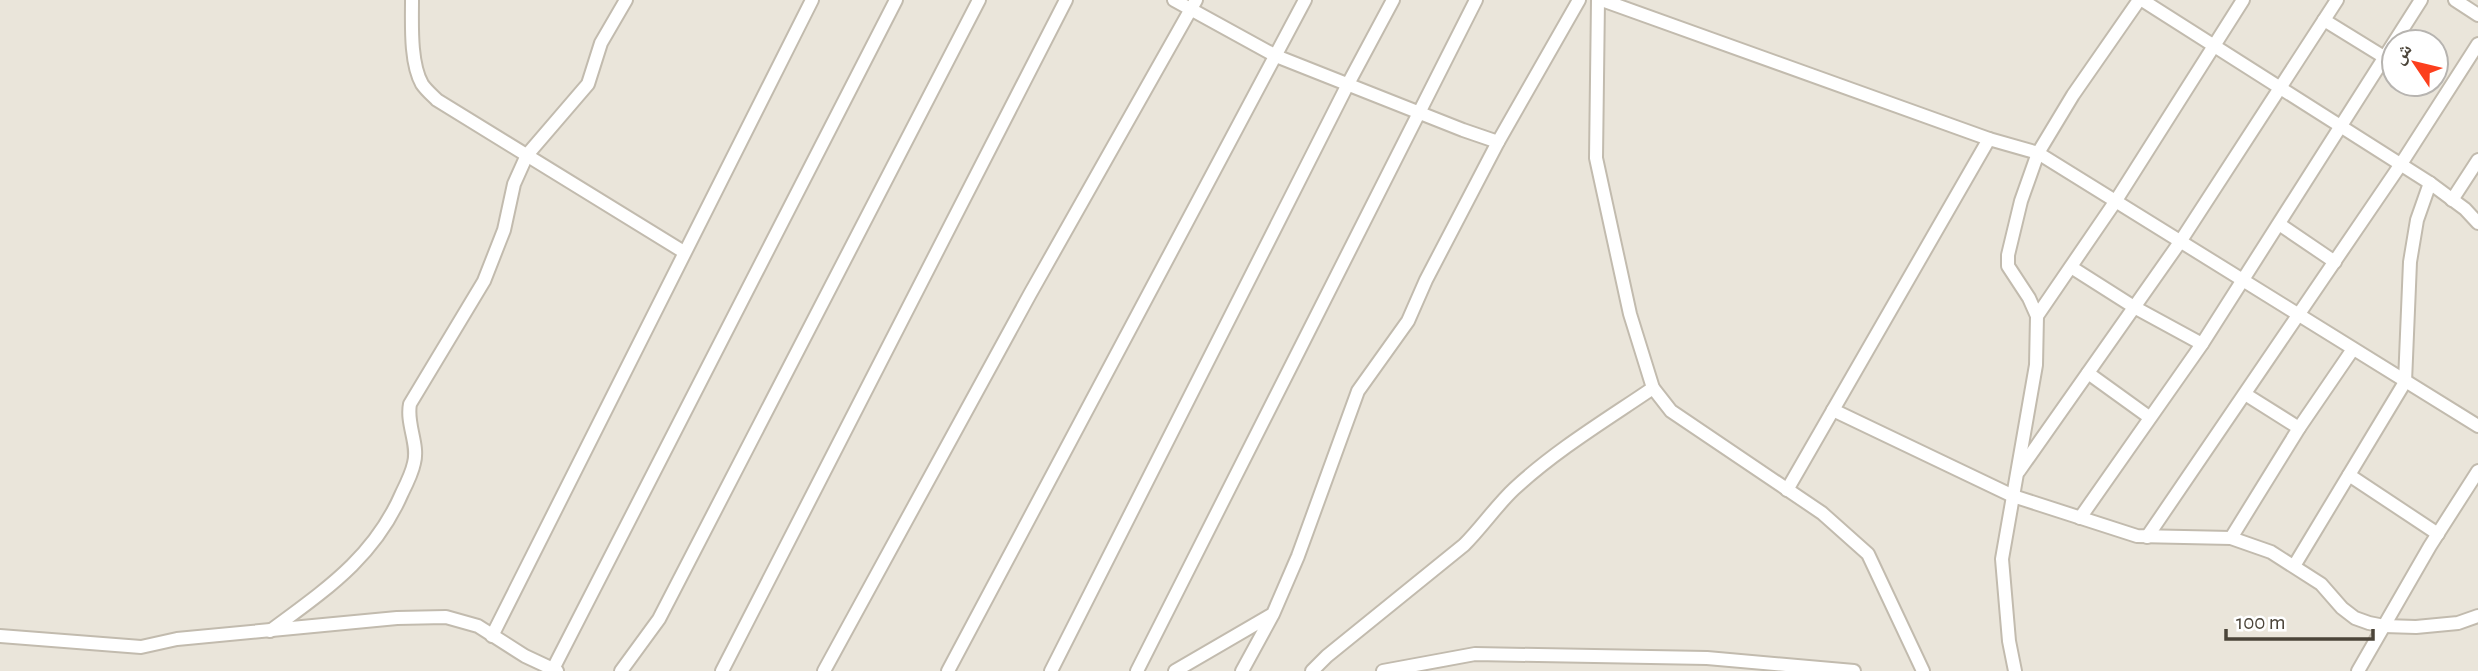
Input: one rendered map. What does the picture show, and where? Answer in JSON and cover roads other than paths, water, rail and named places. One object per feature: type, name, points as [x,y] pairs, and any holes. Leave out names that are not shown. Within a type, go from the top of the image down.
[{"type":"street","points":[[412,0],[417,73],[424,87],[437,100],[684,252]]},
{"type":"street","points":[[270,631],[358,562],[391,520],[415,461],[408,415],[410,404],[484,281],[504,230],[514,184],[527,155],[572,106],[588,84],[601,43],[626,0]]},
{"type":"street","points":[[492,636],[813,0]]},
{"type":"street","points":[[0,636],[141,647],[177,639],[397,618],[446,617],[478,626],[525,656],[555,670],[896,0]]},
{"type":"street","points":[[621,671],[659,619],[979,0]]},
{"type":"street","points":[[722,671],[1066,0]]},
{"type":"street","points":[[1174,0],[1193,5],[1276,56],[1498,142]]},
{"type":"street","points":[[948,671],[1305,0]]},
{"type":"street","points":[[1051,671],[1393,0]]},
{"type":"street","points":[[1137,671],[1476,0]]},
{"type":"street","points":[[1241,671],[1273,614],[1298,556],[1358,391],[1408,321],[1498,142],[1577,4],[1562,0]]},
{"type":"street","points":[[1923,671],[1868,554],[1822,513],[1671,411],[1653,388],[1630,314],[1596,158],[1600,0],[1989,139],[2038,153],[2478,426]]},
{"type":"street","points":[[2015,671],[2009,641],[2002,559],[2036,365],[2037,316],[2029,298],[2008,266],[2014,225],[2038,153],[2074,95],[2140,0],[2430,183],[2478,223]]},
{"type":"street","points":[[2037,316],[2115,202],[2243,0]]},
{"type":"street","points":[[2017,474],[2180,242],[2337,0]]},
{"type":"street","points":[[2403,28],[2421,0]]},
{"type":"street","points":[[2455,0],[2478,15]]},
{"type":"street","points":[[824,671],[1030,294],[1193,5]]},
{"type":"street","points":[[2324,20],[2380,55]]},
{"type":"street","points":[[2147,537],[2335,262],[2478,44]]},
{"type":"street","points":[[2080,518],[2202,344],[2380,63]]},
{"type":"street","points":[[1787,490],[1989,139]]},
{"type":"street","points":[[2452,200],[2478,160]]},
{"type":"street","points":[[2294,566],[2405,382],[2410,262],[2417,220],[2430,183]]},
{"type":"street","points":[[2279,224],[2335,262]]},
{"type":"street","points":[[2071,267],[2134,307],[2202,344]]},
{"type":"street","points":[[2231,538],[2299,428],[2353,349]]},
{"type":"street","points":[[2088,373],[2149,417]]},
{"type":"street","points":[[1312,671],[1464,545],[1511,491],[1538,468],[1653,388]]},
{"type":"street","points":[[2245,394],[2299,428]]},
{"type":"street","points":[[1833,410],[2013,496],[2080,518],[2147,537],[2231,538],[2271,552],[2321,584],[2342,608],[2355,618],[2384,626],[2416,627],[2458,623],[2478,616]]},
{"type":"street","points":[[2358,671],[2478,471]]},
{"type":"street","points":[[2349,475],[2438,534]]},
{"type":"street","points":[[1175,671],[1273,614]]},
{"type":"street","points":[[1383,671],[1475,654],[1707,658],[1854,671]]}]
